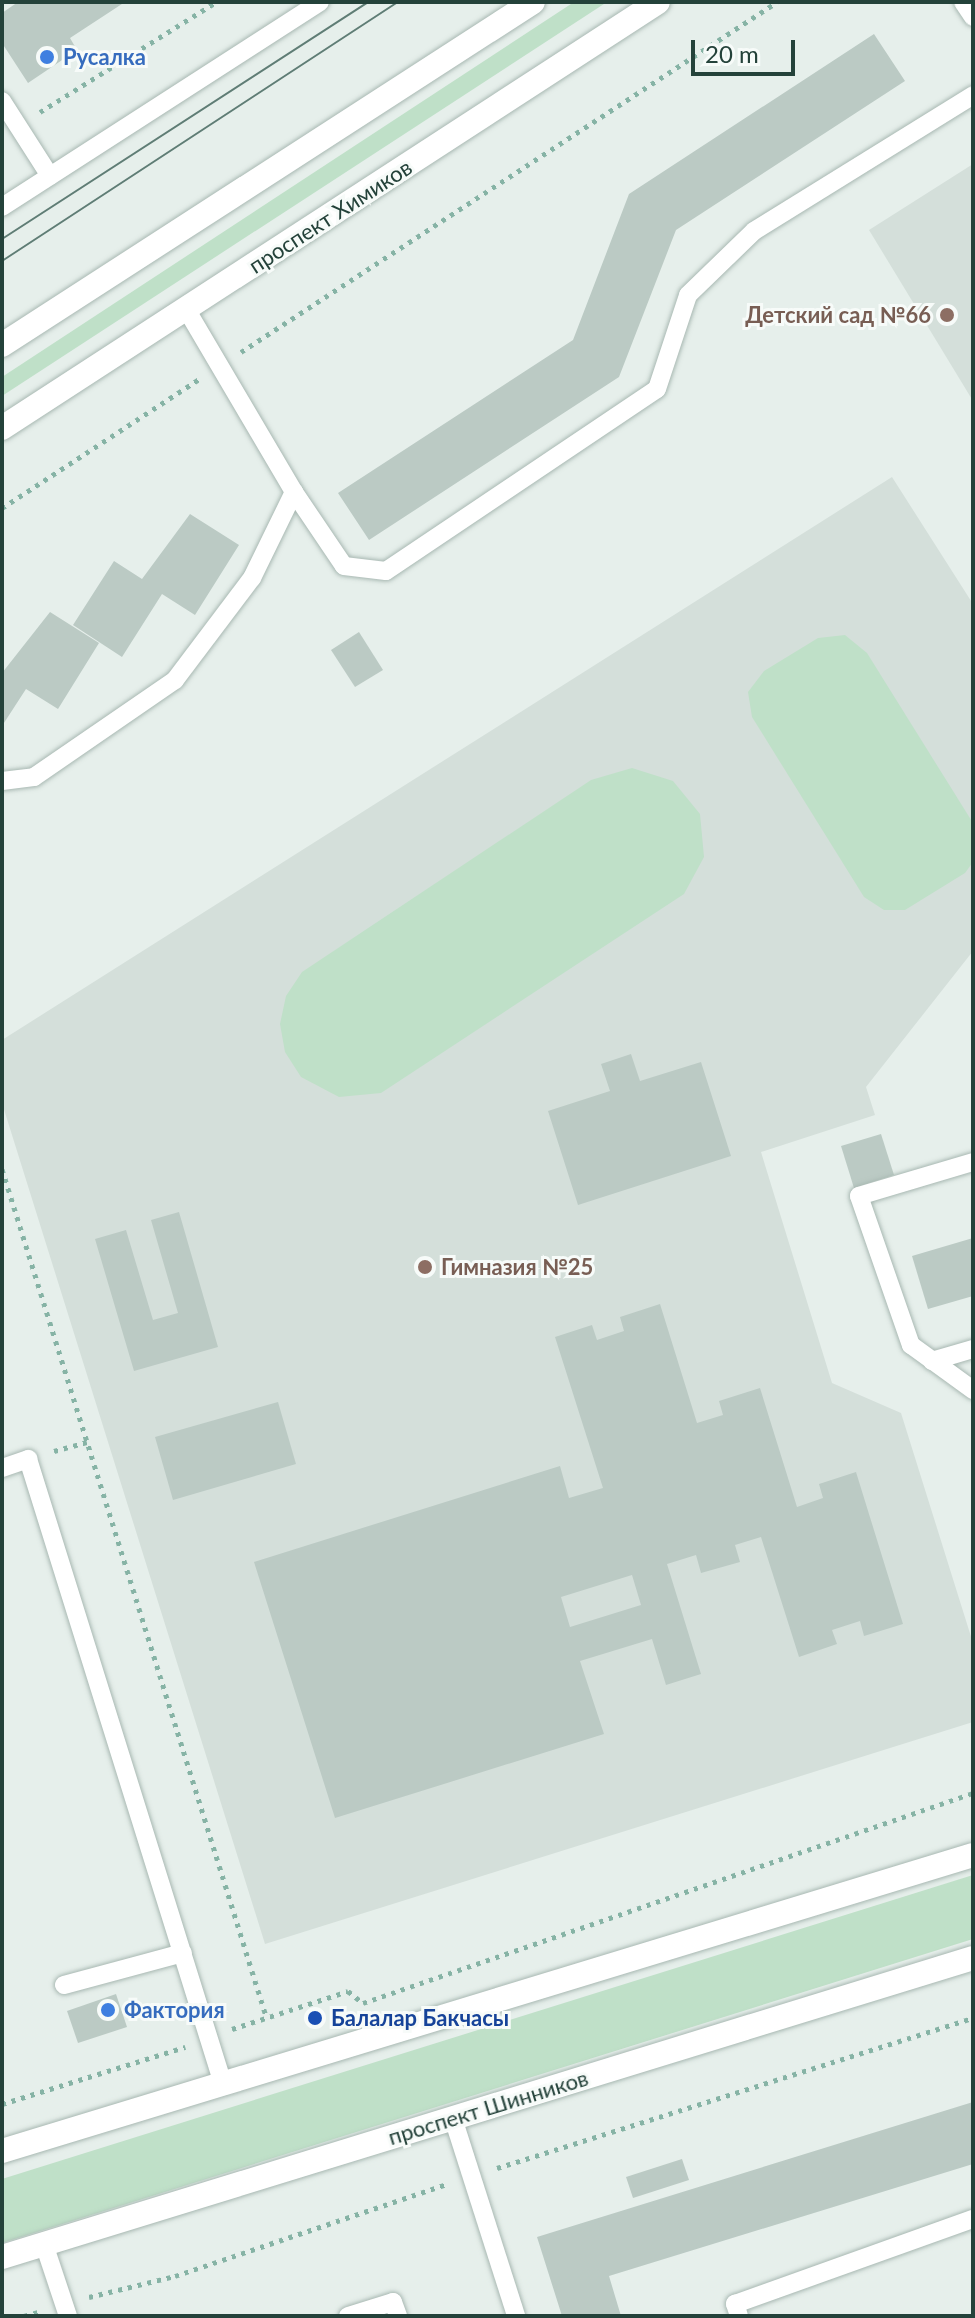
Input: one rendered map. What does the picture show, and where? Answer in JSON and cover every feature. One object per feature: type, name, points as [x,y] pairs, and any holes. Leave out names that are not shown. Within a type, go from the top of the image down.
[{"type":"street","points":[[2,345],[533,2]]},
{"type":"street","name":"проспект Химиков","points":[[2,428],[658,2]]},
{"type":"street","points":[[2,2151],[973,1855]]},
{"type":"street","name":"проспект Шинников","points":[[2,2257],[973,1958]]},
{"type":"lane","points":[[2,207],[320,2]]},
{"type":"lane","points":[[963,2],[973,17]]},
{"type":"lane","points":[[187,310],[294,492],[344,566],[386,571],[657,389],[688,295],[754,231],[973,95]]},
{"type":"lane","points":[[2,101],[50,176]]},
{"type":"lane","points":[[2,781],[34,777],[175,680],[252,578],[294,492]]},
{"type":"lane","points":[[973,1162],[859,1196],[911,1345],[973,1390]]},
{"type":"lane","points":[[932,1361],[973,1349]]},
{"type":"lane","points":[[2,1468],[28,1459],[223,2084]]},
{"type":"lane","points":[[64,1985],[183,1953]]},
{"type":"lane","points":[[453,2118],[516,2316]]},
{"type":"lane","points":[[739,2316],[735,2304],[973,2219]]},
{"type":"lane","points":[[44,2244],[66,2310]]},
{"type":"lane","points":[[348,2316],[393,2302],[398,2316]]},
{"type":"path","points":[[18,126],[216,2]]},
{"type":"path","points":[[2,508],[777,2]]},
{"type":"path","points":[[2,1169],[266,2016]]},
{"type":"path","points":[[28,1459],[87,1442]]},
{"type":"path","points":[[2,2104],[348,1991],[363,2003],[973,1793]]},
{"type":"path","points":[[24,2316],[66,2310],[175,2276],[471,2175],[973,2018]]},
{"type":"shaded area","name":"Детский сад №66","points":[[973,164],[973,401],[869,230]]},
{"type":"shaded area","name":"Гимназия №25","points":[[892,477],[973,604],[973,951],[866,1087],[875,1115],[761,1152],[832,1383],[901,1413],[973,1643],[973,1722],[265,1944],[2,1103],[2,1040]]},
{"type":"green space","points":[[574,2],[607,2],[2,396],[2,377]]},
{"type":"green space","points":[[845,635],[867,653],[973,823],[973,862],[965,873],[905,910],[884,910],[864,897],[752,717],[748,692],[764,671],[818,638]]},
{"type":"green space","points":[[632,768],[673,781],[700,814],[704,857],[684,894],[381,1093],[339,1097],[301,1077],[285,1052],[280,1024],[286,996],[302,972],[591,780]]},
{"type":"green space","points":[[973,1875],[973,1939],[2,2243],[2,2179]]},
{"type":"building","points":[[18,2],[125,2],[70,38],[77,50],[28,83],[2,43],[2,13]]},
{"type":"building","points":[[874,34],[905,81],[676,230],[619,377],[369,540],[338,493],[573,340],[629,194]]},
{"type":"building","points":[[190,514],[239,545],[195,615],[162,594],[122,657],[73,625],[114,561],[142,579]]},
{"type":"building","points":[[50,612],[99,643],[58,709],[26,689],[2,726],[2,673]]},
{"type":"building","points":[[359,632],[383,670],[355,687],[331,650]]},
{"type":"building","points":[[631,1054],[640,1081],[701,1062],[731,1156],[578,1205],[548,1111],[610,1091],[601,1064]]},
{"type":"building","points":[[881,1134],[894,1175],[854,1188],[841,1146]]},
{"type":"building","points":[[179,1212],[218,1347],[134,1371],[95,1239],[126,1230],[153,1320],[178,1313],[151,1220]]},
{"type":"building","points":[[973,1238],[973,1296],[928,1309],[912,1256]]},
{"type":"building","points":[[660,1304],[697,1423],[723,1415],[719,1401],[760,1388],[797,1507],[823,1498],[819,1484],[856,1472],[903,1624],[864,1636],[860,1621],[832,1630],[837,1644],[799,1657],[761,1537],[735,1545],[740,1562],[701,1573],[696,1555],[667,1564],[701,1674],[666,1685],[652,1639],[580,1661],[604,1734],[335,1818],[254,1562],[560,1466],[569,1498],[603,1488],[555,1337],[592,1325],[597,1340],[624,1331],[620,1317]],"holes":[[[632,1575],[641,1605],[570,1627],[561,1597]]]},
{"type":"building","points":[[278,1402],[296,1464],[173,1500],[155,1437]]},
{"type":"building","points":[[116,1994],[127,2027],[78,2043],[67,2011]]},
{"type":"building","points":[[973,2102],[973,2164],[609,2276],[621,2316],[562,2316],[537,2237]]},
{"type":"building","points":[[682,2159],[689,2180],[633,2198],[626,2177]]},
{"type":"tram line","points":[[2,239],[368,2]]},
{"type":"tram line","points":[[2,261],[398,2]]},
{"type":"place","name":"Русалка","points":[[47,57]]},
{"type":"place","name":"Детский сад №66","points":[[947,315]]},
{"type":"place","name":"Гимназия №25","points":[[425,1267]]},
{"type":"place","name":"Фактория","points":[[108,2010]]},
{"type":"place","name":"Балалар Бакчасы","points":[[315,2018]]}]
